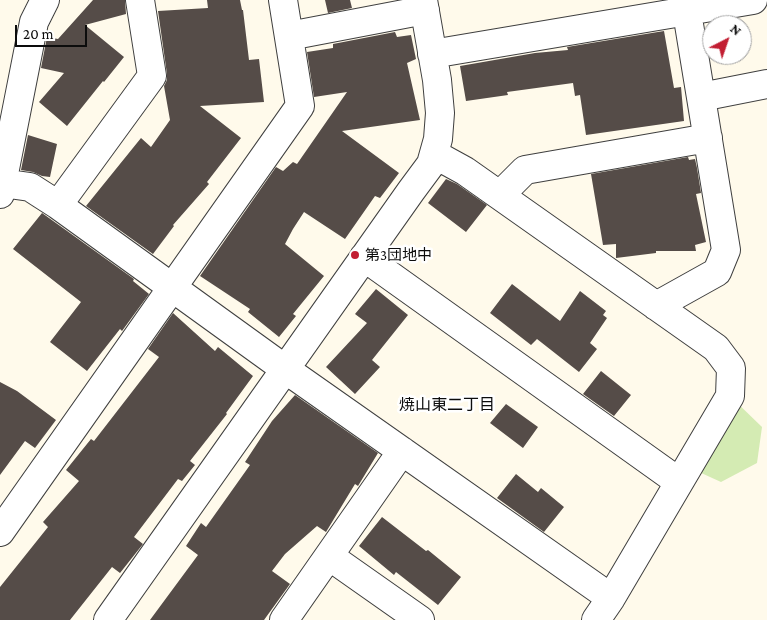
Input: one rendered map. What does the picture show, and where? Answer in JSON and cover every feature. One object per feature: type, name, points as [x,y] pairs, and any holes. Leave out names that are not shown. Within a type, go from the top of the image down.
[{"type":"street","points":[[45,0],[34,22],[1,189],[30,187],[58,205],[402,451],[603,609],[730,396],[730,368],[716,348],[500,195],[465,171],[434,154]]},
{"type":"street","points":[[58,205],[152,76],[140,0]]},
{"type":"street","points":[[0,532],[300,106],[283,0]]},
{"type":"street","points":[[432,54],[686,5],[753,0]]},
{"type":"street","points":[[765,0],[767,16]]},
{"type":"street","points":[[108,620],[431,164],[438,139],[440,113],[424,5],[289,36]]},
{"type":"street","points":[[656,306],[717,272],[726,250],[686,5]]},
{"type":"street","points":[[701,97],[767,84]]},
{"type":"street","points":[[500,195],[525,170],[708,138]]},
{"type":"street","points":[[364,257],[679,482]]},
{"type":"street","points":[[284,620],[402,451]]},
{"type":"street","points":[[329,556],[420,620]]},
{"type":"green space","points":[[730,396],[762,427],[757,463],[721,482],[688,467]]},
{"type":"building","points":[[93,0],[125,0],[126,14],[85,25],[124,57],[67,126],[39,102],[64,73],[41,68],[47,37],[58,39]]},
{"type":"building","points":[[207,0],[240,0],[249,60],[259,59],[264,102],[200,106],[241,138],[207,182],[209,184],[173,225],[153,254],[86,206],[141,138],[151,147],[170,120],[164,86],[167,74],[158,11],[208,8]]},
{"type":"building","points":[[325,0],[350,0],[352,8],[328,13]]},
{"type":"building","points":[[664,31],[674,88],[681,87],[684,121],[586,135],[580,95],[575,96],[573,83],[507,92],[508,95],[466,101],[460,66],[535,53],[568,50],[567,47]]},
{"type":"building","points":[[395,32],[397,37],[411,35],[416,59],[407,63],[420,120],[342,131],[399,173],[380,198],[375,196],[345,239],[304,212],[285,244],[324,276],[293,314],[296,316],[279,337],[248,312],[250,309],[200,276],[276,167],[283,171],[293,162],[297,164],[347,92],[314,97],[307,52],[333,48],[333,44]]},
{"type":"building","points":[[28,135],[57,144],[50,177],[21,170]]},
{"type":"building","points":[[688,157],[689,160],[695,159],[697,168],[701,193],[696,194],[706,242],[695,245],[696,251],[656,251],[656,253],[616,258],[616,244],[603,245],[591,174]]},
{"type":"building","points":[[446,179],[457,184],[487,205],[466,232],[428,203]]},
{"type":"building","points":[[42,213],[134,279],[133,281],[149,294],[122,331],[120,329],[87,371],[50,342],[81,302],[13,249]]},
{"type":"building","points":[[512,284],[560,321],[580,291],[606,311],[603,315],[607,318],[590,343],[597,349],[579,372],[537,339],[531,345],[490,313]]},
{"type":"building","points":[[376,289],[408,315],[372,360],[380,367],[355,394],[326,367],[367,323],[355,314]]},
{"type":"building","points":[[173,313],[215,351],[218,347],[253,376],[227,414],[190,461],[195,465],[182,481],[178,479],[134,537],[143,544],[120,573],[112,567],[70,620],[0,620],[0,587],[48,527],[43,522],[79,481],[66,470],[91,439],[94,441],[159,357],[148,349]]},
{"type":"building","points":[[601,371],[631,395],[614,416],[583,394]]},
{"type":"building","points":[[0,382],[17,391],[56,420],[35,448],[25,441],[0,475]]},
{"type":"building","points":[[295,395],[378,453],[358,486],[355,484],[326,532],[317,526],[285,554],[272,571],[290,584],[264,620],[150,620],[198,555],[186,546],[201,523],[206,527],[250,465],[245,462],[272,421]]},
{"type":"building","points":[[506,404],[538,427],[523,448],[490,423]]},
{"type":"building","points":[[516,474],[538,492],[541,488],[564,507],[544,532],[497,498]]},
{"type":"building","points":[[382,517],[426,551],[428,550],[461,577],[438,605],[396,572],[394,575],[359,546]]},
{"type":"place","name":"第3団地中","points":[[355,255]]},
{"type":"district","name":"焼山東二丁目","points":[[447,405]]}]
